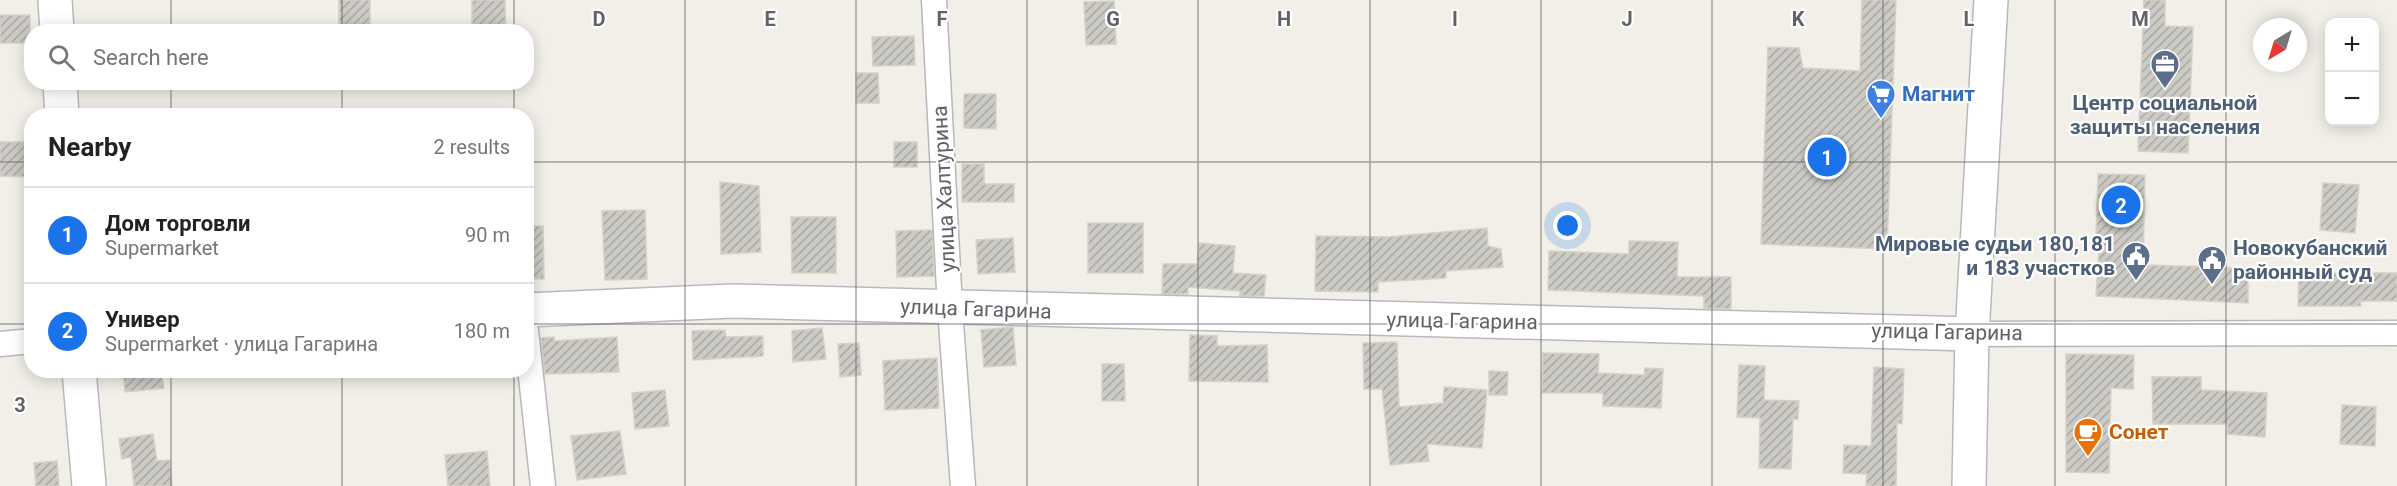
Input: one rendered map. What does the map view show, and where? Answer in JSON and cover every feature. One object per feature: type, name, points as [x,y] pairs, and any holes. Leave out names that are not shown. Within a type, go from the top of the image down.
[{"type":"street","points":[[55,0],[56,24]]},
{"type":"street","name":"улица Халтурина","points":[[934,0],[950,309],[963,486]]},
{"type":"street","points":[[1970,486],[1972,334],[1991,0]]},
{"type":"street","points":[[60,90],[62,108]]},
{"type":"street","name":"улица Гагарина","points":[[534,310],[733,302],[1972,334],[2397,333]]},
{"type":"street","points":[[0,344],[24,342]]},
{"type":"street","points":[[80,378],[89,486]]},
{"type":"street","points":[[531,378],[543,486]]},
{"type":"building","points":[[339,0],[370,0],[370,24],[339,24]]},
{"type":"building","points":[[472,0],[505,0],[506,24],[472,24]]},
{"type":"building","points":[[1862,0],[1896,0],[1887,249],[1761,244],[1768,47],[1799,48],[1803,68],[1860,71]]},
{"type":"building","name":"Центр социальной защиты населения","points":[[2144,0],[2165,0],[2165,26],[2193,27],[2188,153],[2138,151]]},
{"type":"building","points":[[1114,1],[1116,44],[1086,45],[1084,2]]},
{"type":"building","points":[[0,15],[30,15],[30,24],[24,24],[24,43],[0,43]]},
{"type":"building","points":[[914,36],[915,65],[873,66],[872,37]]},
{"type":"building","points":[[856,73],[878,73],[879,103],[856,103]]},
{"type":"building","points":[[964,94],[996,94],[996,129],[964,128]]},
{"type":"building","points":[[0,142],[24,142],[24,177],[0,176]]},
{"type":"building","points":[[894,142],[917,142],[917,167],[894,167]]},
{"type":"building","points":[[962,164],[984,164],[984,184],[1014,184],[1014,202],[962,202]]},
{"type":"building","points":[[2098,174],[2145,175],[2143,265],[2248,268],[2248,303],[2096,296],[2100,235],[2096,235]]},
{"type":"building","points":[[720,182],[759,186],[761,252],[721,254]]},
{"type":"building","points":[[2323,183],[2359,185],[2355,233],[2320,230]]},
{"type":"building","points":[[645,210],[647,279],[605,280],[602,211]]},
{"type":"building","points":[[791,217],[836,217],[836,273],[792,273]]},
{"type":"building","points":[[1088,223],[1143,223],[1143,273],[1088,273]]},
{"type":"building","points":[[534,226],[543,226],[544,279],[534,279]]},
{"type":"building","points":[[1487,228],[1488,246],[1501,249],[1503,267],[1446,271],[1446,278],[1378,282],[1378,292],[1315,291],[1316,236],[1388,237]]},
{"type":"building","points":[[932,230],[934,276],[897,277],[896,231]]},
{"type":"building","points":[[1013,238],[1015,272],[978,274],[976,240]]},
{"type":"building","points":[[1629,241],[1678,242],[1677,277],[1731,277],[1731,309],[1704,308],[1704,296],[1548,290],[1549,251],[1629,254]]},
{"type":"building","points":[[1199,243],[1235,246],[1233,273],[1266,275],[1264,296],[1240,296],[1240,291],[1188,287],[1188,294],[1162,294],[1163,264],[1197,264]]},
{"type":"building","points":[[2299,273],[2397,273],[2397,301],[2360,301],[2361,306],[2298,306]]},
{"type":"building","points":[[1013,327],[1016,365],[984,367],[981,330]]},
{"type":"building","points":[[822,328],[826,359],[793,362],[792,331]]},
{"type":"building","points":[[725,330],[726,337],[763,336],[763,356],[693,360],[692,331]]},
{"type":"building","points":[[1190,335],[1217,336],[1217,346],[1267,345],[1268,382],[1189,381]]},
{"type":"building","points":[[554,337],[554,341],[617,337],[619,372],[545,374],[541,338]]},
{"type":"building","points":[[1397,342],[1399,407],[1443,403],[1444,387],[1487,390],[1482,448],[1427,444],[1429,461],[1390,465],[1382,389],[1364,389],[1363,343]]},
{"type":"building","points":[[859,343],[861,375],[840,377],[838,344]]},
{"type":"building","points":[[1543,353],[1599,354],[1598,373],[1644,375],[1645,368],[1663,369],[1661,408],[1603,406],[1603,393],[1542,393]]},
{"type":"building","points":[[2066,354],[2134,355],[2133,389],[2111,388],[2109,473],[2066,472]]},
{"type":"building","points":[[937,358],[939,408],[885,410],[883,361]]},
{"type":"building","points":[[1102,364],[1124,364],[1125,401],[1102,401]]},
{"type":"building","points":[[1739,365],[1765,366],[1764,400],[1799,401],[1798,419],[1793,419],[1791,469],[1759,468],[1760,418],[1737,417]]},
{"type":"building","points":[[1874,367],[1904,369],[1902,424],[1897,423],[1896,486],[1866,486],[1867,474],[1843,473],[1844,445],[1871,446]]},
{"type":"building","points":[[1489,371],[1508,372],[1507,395],[1489,395]]},
{"type":"building","points":[[2152,377],[2201,377],[2201,390],[2267,393],[2265,437],[2227,434],[2228,424],[2153,424]]},
{"type":"building","points":[[124,378],[162,378],[164,388],[125,392]]},
{"type":"building","points":[[665,390],[669,426],[635,429],[632,393]]},
{"type":"building","points":[[2342,405],[2376,407],[2375,446],[2340,444]]},
{"type":"building","points":[[620,431],[626,474],[577,480],[571,436]]},
{"type":"building","points":[[153,434],[157,461],[170,460],[172,486],[134,486],[131,457],[122,459],[119,439]]},
{"type":"building","points":[[487,451],[490,486],[448,486],[445,455]]},
{"type":"building","points":[[57,461],[59,486],[36,486],[34,463]]},
{"type":"place","name":"Центр социальной защиты населения","points":[[2165,90]]},
{"type":"place","name":"Магнит","points":[[1881,120]]},
{"type":"place","name":"Дом торговли","points":[[1827,157]]},
{"type":"place","name":"Универ","points":[[2121,205]]},
{"type":"place","name":"Мировые судьи 180,181 и 183 участков","points":[[2136,282]]},
{"type":"place","name":"Новокубанский районный суд","points":[[2212,286]]},
{"type":"place","name":"Сонет","points":[[2088,458]]}]
